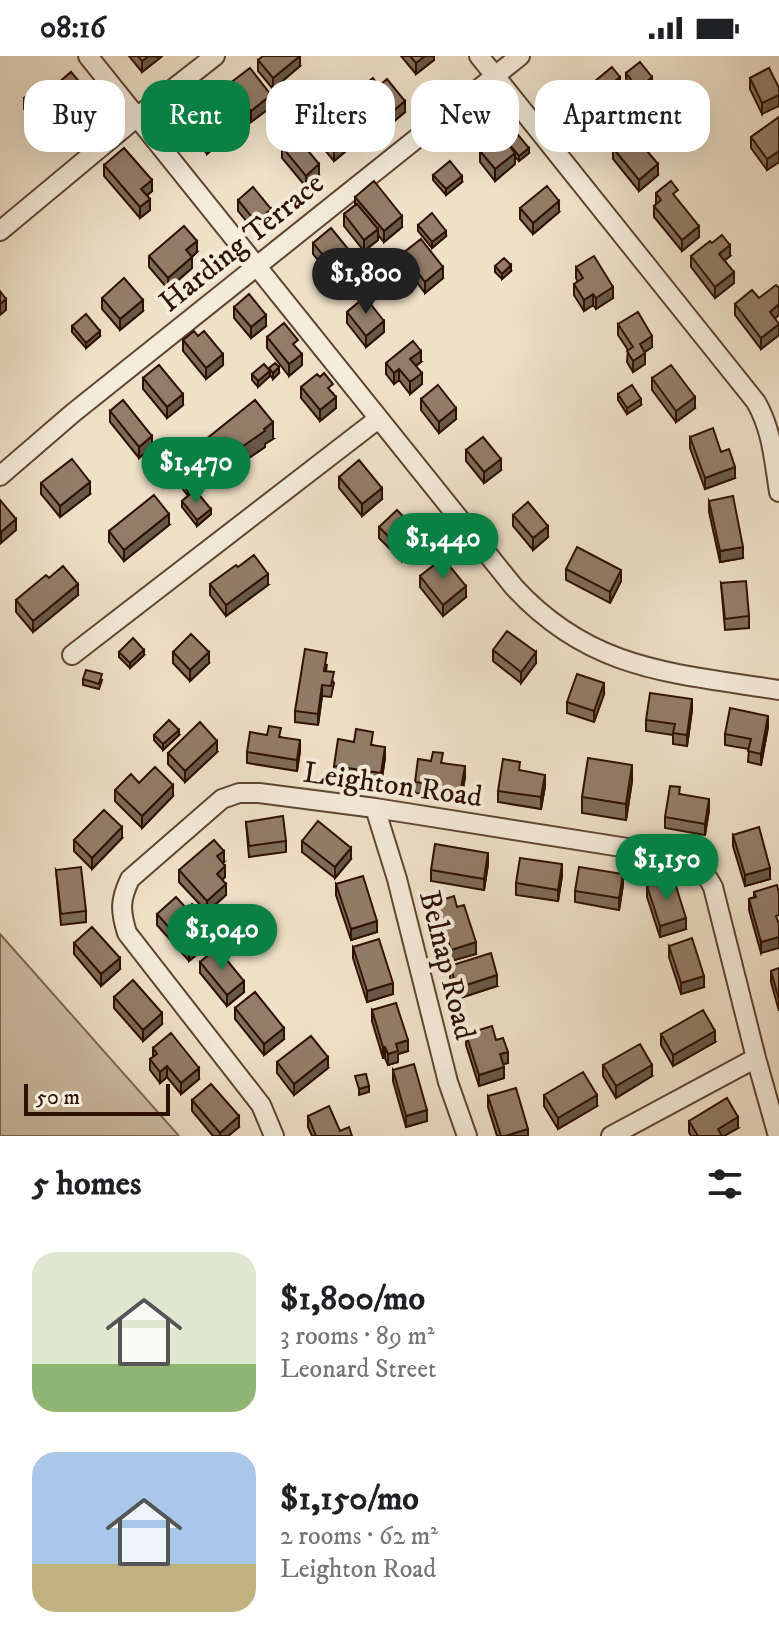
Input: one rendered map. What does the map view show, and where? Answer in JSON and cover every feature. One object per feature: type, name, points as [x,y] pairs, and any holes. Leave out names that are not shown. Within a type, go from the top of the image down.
[{"type":"street","points":[[88,56],[533,608],[582,642],[635,664],[779,690]]},
{"type":"street","points":[[0,231],[215,56]]},
{"type":"street","points":[[479,56],[756,402],[771,436],[779,492]]},
{"type":"street","name":"Harding Terrace","points":[[0,476],[73,413],[520,56]]},
{"type":"street","points":[[72,655],[378,419]]},
{"type":"street","name":"Leighton Road","points":[[274,1136],[261,1105],[127,933],[122,917],[122,897],[130,879],[222,799],[239,793],[375,808],[672,855],[693,862],[705,872],[713,887],[778,1136]]},
{"type":"street","name":"Belnap Road","points":[[375,808],[397,879],[448,1082],[467,1136]]},
{"type":"street","points":[[611,1136],[756,1058]]},
{"type":"shaded area","points":[[0,934],[179,1136],[0,1136]]},
{"type":"building","points":[[263,56],[300,56],[273,78],[258,60]]},
{"type":"building","points":[[410,56],[425,56],[416,63]]},
{"type":"building","points":[[640,62],[652,77],[648,80],[631,80],[626,73]]},
{"type":"building","points":[[612,67],[620,77],[616,80],[596,80]]},
{"type":"building","points":[[250,68],[266,89],[266,99],[251,111],[250,80],[234,80]]},
{"type":"building","points":[[769,68],[779,88],[779,95],[762,103],[750,78]]},
{"type":"building","points":[[71,72],[78,80],[62,80]]},
{"type":"building","points":[[395,89],[405,101],[395,109]]},
{"type":"building","points":[[779,117],[779,151],[767,159],[751,137]]},
{"type":"building","points":[[519,136],[529,148],[519,156],[516,152],[519,152]]},
{"type":"building","points":[[125,149],[152,180],[141,189],[150,199],[140,207],[104,165]]},
{"type":"building","points":[[286,152],[309,152],[319,164],[306,176]]},
{"type":"building","points":[[481,152],[514,152],[515,153],[495,169]]},
{"type":"building","points":[[616,152],[648,152],[658,164],[639,180]]},
{"type":"building","points":[[450,161],[462,176],[446,189],[433,175]]},
{"type":"building","points":[[374,181],[402,216],[384,231],[355,197]]},
{"type":"building","points":[[671,181],[678,190],[673,194],[699,226],[682,240],[654,206],[661,200],[656,193]]},
{"type":"building","points":[[547,186],[559,201],[533,223],[520,208]]},
{"type":"building","points":[[253,187],[271,209],[256,222],[238,200]]},
{"type":"building","points":[[357,204],[378,229],[364,240],[344,214]]},
{"type":"building","points":[[432,213],[446,231],[432,242],[418,225]]},
{"type":"building","points":[[184,226],[197,241],[186,250],[192,257],[168,278],[149,256]]},
{"type":"building","points":[[331,228],[349,250],[331,265],[313,243]]},
{"type":"building","points":[[722,235],[730,245],[719,254],[734,272],[715,287],[691,256]]},
{"type":"building","points":[[421,239],[443,267],[425,282],[403,253]]},
{"type":"building","points":[[594,256],[613,287],[596,298],[593,294],[584,300],[574,284],[583,278],[576,267]]},
{"type":"building","points":[[504,258],[511,265],[502,274],[495,266]]},
{"type":"building","points":[[370,266],[381,280],[364,293],[354,279]]},
{"type":"building","points":[[124,278],[143,300],[120,319],[102,298]]},
{"type":"building","points":[[776,285],[779,288],[779,304],[770,312],[779,324],[761,338],[735,304],[752,290],[759,298]]},
{"type":"building","points":[[249,294],[266,315],[251,327],[234,307]]},
{"type":"building","points":[[365,297],[384,321],[366,336],[347,312]]},
{"type":"building","points":[[638,312],[652,336],[640,344],[645,353],[633,361],[627,351],[633,347],[618,324]]},
{"type":"building","points":[[86,314],[100,331],[86,343],[72,326]]},
{"type":"building","points":[[284,323],[298,340],[293,344],[302,354],[289,364],[267,337]]},
{"type":"building","points":[[194,331],[198,336],[204,331],[223,354],[206,368],[183,340]]},
{"type":"building","points":[[413,341],[421,351],[410,359],[422,373],[410,382],[399,369],[394,373],[386,363]]},
{"type":"building","points":[[275,363],[279,367],[273,373],[269,368]]},
{"type":"building","points":[[264,364],[270,371],[258,381],[252,374]]},
{"type":"building","points":[[159,365],[183,394],[167,407],[143,378]]},
{"type":"building","points":[[671,365],[695,397],[676,411],[652,378]]},
{"type":"building","points":[[324,373],[333,384],[328,388],[336,397],[320,410],[301,387],[317,374],[320,377]]},
{"type":"building","points":[[438,385],[456,408],[439,422],[421,399]]},
{"type":"building","points":[[632,385],[641,399],[627,408],[618,394]]},
{"type":"building","points":[[123,400],[152,436],[139,447],[110,411]]},
{"type":"building","points":[[255,400],[273,422],[265,431],[220,460],[205,440]]},
{"type":"building","points":[[713,428],[721,452],[729,449],[735,467],[705,478],[690,437]]},
{"type":"building","points":[[483,437],[501,459],[484,472],[466,450]]},
{"type":"building","points":[[72,459],[90,482],[60,506],[41,483]]},
{"type":"building","points":[[359,460],[382,488],[362,504],[339,477]]},
{"type":"building","points":[[186,473],[196,485],[188,491],[179,478]]},
{"type":"building","points":[[195,490],[211,509],[197,520],[182,501]]},
{"type":"building","points":[[154,495],[169,514],[124,550],[109,531]]},
{"type":"building","points":[[733,496],[743,547],[720,551],[709,501]]},
{"type":"building","points":[[0,500],[16,519],[1,532],[0,530]]},
{"type":"building","points":[[528,502],[548,526],[533,538],[513,515]]},
{"type":"building","points":[[397,510],[419,533],[402,550],[379,527]]},
{"type":"building","points":[[577,547],[621,570],[610,592],[566,569]]},
{"type":"building","points":[[254,555],[268,574],[226,605],[210,584]]},
{"type":"building","points":[[443,558],[466,586],[443,605],[420,576]]},
{"type":"building","points":[[63,566],[78,584],[33,621],[16,600],[46,575],[49,578]]},
{"type":"building","points":[[746,581],[749,616],[725,619],[721,583]]},
{"type":"building","points":[[507,631],[536,652],[521,672],[493,650]]},
{"type":"building","points":[[191,634],[209,652],[190,670],[173,652]]},
{"type":"building","points":[[133,638],[144,650],[130,663],[119,652]]},
{"type":"building","points":[[305,649],[327,653],[324,671],[334,672],[331,686],[322,685],[318,714],[295,711]]},
{"type":"building","points":[[86,670],[102,674],[99,684],[83,679]]},
{"type":"building","points":[[577,674],[604,683],[594,711],[567,702]]},
{"type":"building","points":[[650,693],[692,699],[687,735],[673,733],[675,724],[646,720]]},
{"type":"building","points":[[730,708],[768,716],[761,754],[748,751],[751,739],[725,734]]},
{"type":"building","points":[[169,720],[179,730],[163,744],[154,735]]},
{"type":"building","points":[[200,722],[217,741],[185,771],[168,753]]},
{"type":"building","points":[[269,726],[281,728],[279,737],[300,740],[297,760],[247,752],[250,732],[267,735]]},
{"type":"building","points":[[356,729],[373,732],[371,745],[385,747],[381,773],[334,766],[338,739],[354,742]]},
{"type":"building","points":[[433,752],[443,753],[441,763],[465,766],[461,789],[415,782],[418,759],[431,761]]},
{"type":"building","points":[[588,758],[632,765],[626,804],[582,797]]},
{"type":"building","points":[[503,759],[520,762],[519,770],[545,775],[541,797],[498,791]]},
{"type":"building","points":[[155,767],[173,785],[142,816],[115,790],[131,774],[139,783]]},
{"type":"building","points":[[670,786],[680,787],[679,794],[709,799],[705,824],[665,817]]},
{"type":"building","points":[[104,810],[122,827],[92,858],[74,840]]},
{"type":"building","points":[[283,816],[286,841],[249,846],[246,822]]},
{"type":"building","points":[[318,821],[351,848],[335,867],[302,841]]},
{"type":"building","points":[[759,827],[770,868],[745,875],[733,835]]},
{"type":"building","points":[[214,840],[224,851],[217,856],[225,866],[217,874],[226,884],[207,901],[179,870]]},
{"type":"building","points":[[435,844],[488,853],[484,879],[431,870]]},
{"type":"building","points":[[520,858],[562,864],[558,890],[516,883]]},
{"type":"building","points":[[81,867],[86,911],[61,914],[56,870]]},
{"type":"building","points":[[579,867],[623,874],[619,898],[575,891]]},
{"type":"building","points":[[363,876],[377,921],[351,929],[336,884]]},
{"type":"building","points":[[673,877],[686,918],[660,926],[647,886]]},
{"type":"building","points":[[777,885],[779,937],[761,942],[749,899],[756,897],[754,892]]},
{"type":"building","points":[[454,896],[457,907],[464,905],[476,942],[451,950],[436,902]]},
{"type":"building","points":[[176,897],[187,909],[192,904],[202,915],[196,920],[209,934],[189,950],[157,914]]},
{"type":"building","points":[[92,927],[120,958],[101,974],[74,943]]},
{"type":"building","points":[[692,938],[704,976],[681,983],[669,946]]},
{"type":"building","points":[[379,939],[393,983],[367,991],[353,947]]},
{"type":"building","points":[[217,948],[244,981],[227,995],[200,962]]},
{"type":"building","points":[[491,953],[497,975],[457,988],[450,966]]},
{"type":"building","points":[[779,968],[779,1000],[771,971]]},
{"type":"building","points":[[133,980],[162,1013],[143,1030],[114,997]]},
{"type":"building","points":[[255,992],[284,1028],[264,1044],[235,1008]]},
{"type":"building","points":[[396,1003],[408,1040],[396,1044],[398,1051],[388,1054],[372,1010]]},
{"type":"building","points":[[703,1010],[715,1031],[673,1055],[661,1034]]},
{"type":"building","points":[[492,1026],[496,1040],[503,1038],[508,1052],[500,1054],[504,1067],[479,1075],[466,1034]]},
{"type":"building","points":[[171,1033],[199,1068],[181,1083],[167,1066],[160,1072],[150,1059],[157,1054],[153,1048]]},
{"type":"building","points":[[311,1036],[328,1057],[294,1084],[277,1062]]},
{"type":"building","points":[[640,1044],[652,1065],[616,1086],[603,1065]]},
{"type":"building","points":[[414,1064],[427,1110],[406,1116],[393,1070]]},
{"type":"building","points":[[583,1072],[597,1095],[558,1118],[544,1095]]},
{"type":"building","points":[[366,1074],[369,1086],[359,1089],[355,1076]]},
{"type":"building","points":[[211,1084],[239,1116],[220,1133],[192,1100]]},
{"type":"building","points":[[516,1088],[528,1129],[501,1136],[488,1096]]},
{"type":"building","points":[[727,1098],[738,1117],[718,1129],[722,1136],[698,1136],[689,1121]]},
{"type":"building","points":[[329,1106],[340,1131],[349,1127],[352,1136],[316,1136],[308,1116]]}]
